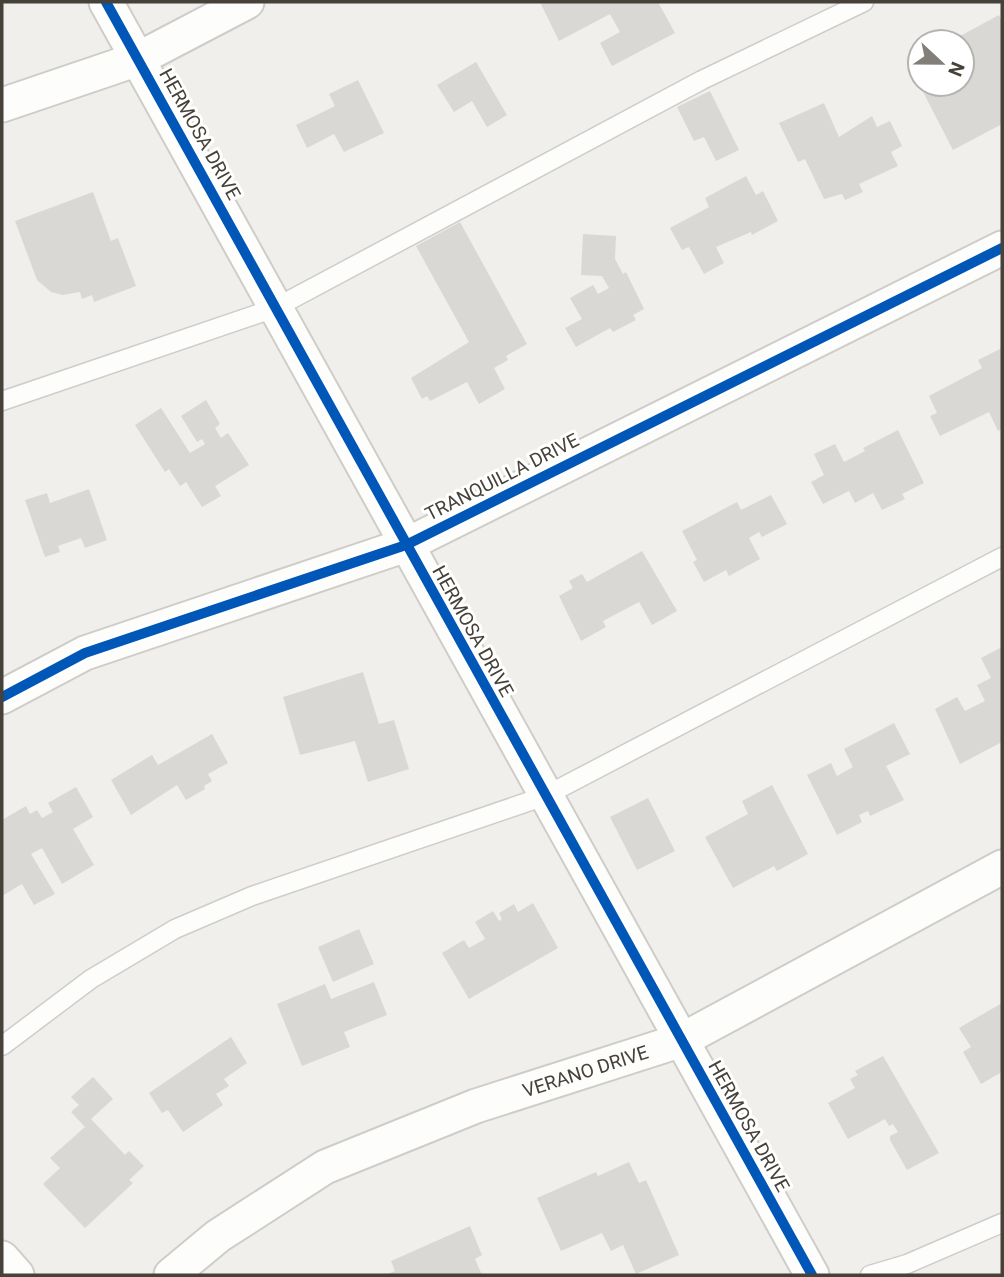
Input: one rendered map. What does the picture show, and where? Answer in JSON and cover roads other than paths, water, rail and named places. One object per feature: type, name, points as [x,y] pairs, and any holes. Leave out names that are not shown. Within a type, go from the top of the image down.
[{"type":"street","name":"HERMOSA DRIVE","points":[[106,2],[811,1275]]},
{"type":"street","points":[[2,104],[138,59],[247,2]]},
{"type":"street","name":"TRANQUILLA DRIVE","points":[[2,697],[85,653],[406,545],[1002,248]]},
{"type":"street","name":"VERANO DRIVE","points":[[171,1275],[219,1236],[325,1167],[476,1106],[682,1040],[1002,867]]},
{"type":"street","points":[[2,1258],[17,1275]]},
{"type":"lane","points":[[2,401],[275,307],[702,80],[864,2]]},
{"type":"lane","points":[[2,1046],[91,979],[174,929],[264,892],[545,796],[785,673],[1002,557]]},
{"type":"lane","points":[[870,1275],[907,1264],[1002,1223]]}]
